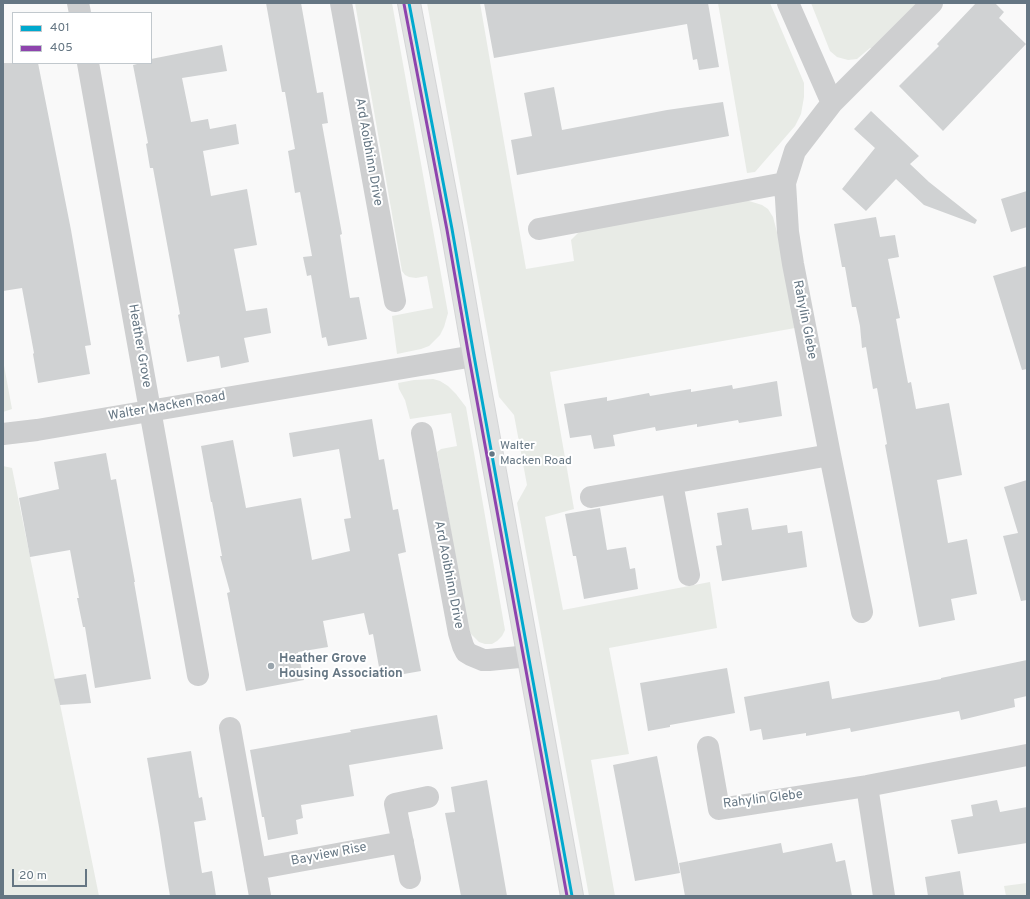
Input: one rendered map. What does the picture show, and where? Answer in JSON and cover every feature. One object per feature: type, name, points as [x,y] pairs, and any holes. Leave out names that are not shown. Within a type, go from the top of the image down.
[{"type":"main road","points":[[409,3],[452,230],[572,896]]},
{"type":"street","name":"Ard Aoibhinn Drive","points":[[341,3],[395,301]]},
{"type":"street","points":[[788,3],[832,103]]},
{"type":"street","name":"Rahylin Glebe","points":[[862,612],[830,455],[788,232],[785,183],[795,151],[832,103],[932,3]]},
{"type":"street","name":"Heather Grove","points":[[88,64],[198,675]]},
{"type":"street","points":[[539,229],[785,183]]},
{"type":"street","name":"Walter Macken Road","points":[[3,434],[37,430],[474,356]]},
{"type":"street","name":"Ard Aoibhinn Drive","points":[[422,433],[459,633],[463,646],[466,652],[470,655],[483,660],[529,656]]},
{"type":"street","points":[[591,497],[830,455]]},
{"type":"street","points":[[672,483],[688,575]]},
{"type":"street","points":[[230,728],[260,896]]},
{"type":"street","name":"Rahylin Glebe","points":[[708,747],[719,809],[868,786],[1027,755]]},
{"type":"street","points":[[868,786],[884,896]]},
{"type":"street","points":[[410,878],[396,804],[428,797]]},
{"type":"street","name":"Bayview Rise","points":[[255,869],[403,842]]},
{"type":"shaded area","points":[[355,3],[392,3],[448,313],[440,335],[429,346],[397,354],[392,316],[433,308],[427,276],[416,278],[409,277],[402,271]]},
{"type":"shaded area","points":[[427,3],[480,3],[526,269],[574,261],[571,240],[579,232],[744,201],[762,205],[768,209],[773,217],[778,236],[795,328],[550,372],[574,509],[545,517],[563,610],[710,582],[717,628],[609,648],[629,754],[591,760],[615,896],[589,896],[517,503],[527,485],[514,415],[499,397]]},
{"type":"shaded area","points":[[718,3],[770,3],[804,83],[804,97],[801,114],[795,126],[755,172],[747,173]]},
{"type":"shaded area","points":[[811,3],[920,3],[875,50],[870,48],[857,59],[848,60],[837,57],[830,51]]},
{"type":"shaded area","points":[[3,360],[12,409],[3,412]]},
{"type":"shaded area","points":[[433,379],[448,386],[466,407],[505,630],[502,636],[492,644],[479,642],[468,629],[437,452],[441,449],[457,446],[451,413],[410,419],[405,400],[399,389],[398,383]]},
{"type":"shaded area","points":[[3,466],[12,468],[99,896],[3,896]]},
{"type":"shaded area","points":[[1027,883],[1027,896],[1006,896],[1004,886]]},
{"type":"building","points":[[266,3],[301,3],[317,93],[323,92],[328,123],[322,124],[342,234],[340,235],[350,298],[359,297],[367,339],[328,346],[326,337],[322,338],[311,275],[307,276],[303,257],[312,256],[300,192],[295,193],[288,151],[295,149],[285,92],[282,92]]},
{"type":"building","points":[[484,3],[708,3],[719,67],[699,70],[697,59],[693,60],[687,24],[494,58]]},
{"type":"building","points":[[976,3],[995,3],[1004,12],[999,18],[1026,44],[943,131],[899,86],[939,46],[937,44]]},
{"type":"building","points":[[222,45],[227,71],[182,78],[191,122],[208,119],[210,129],[236,124],[239,144],[203,151],[211,196],[247,189],[257,245],[234,249],[246,311],[267,308],[271,333],[244,338],[249,362],[221,368],[219,356],[187,362],[178,315],[180,314],[153,168],[150,168],[146,144],[148,143],[133,65],[152,64],[152,59]]},
{"type":"building","points":[[3,63],[38,64],[71,230],[91,345],[85,346],[90,374],[38,383],[22,288],[3,291]]},
{"type":"building","points":[[554,87],[562,130],[667,110],[723,102],[729,136],[517,175],[511,140],[532,136],[524,93]]},
{"type":"building","points":[[871,111],[919,156],[910,164],[929,182],[977,220],[975,224],[924,205],[896,179],[866,211],[842,189],[875,148],[854,129]]},
{"type":"building","points":[[1027,191],[1027,227],[1011,232],[1001,199]]},
{"type":"building","points":[[876,217],[880,237],[895,235],[899,257],[888,259],[900,318],[896,319],[904,362],[908,383],[911,382],[916,409],[949,403],[962,475],[937,480],[948,543],[967,539],[977,594],[951,599],[955,620],[919,627],[885,445],[887,444],[877,388],[873,389],[866,347],[862,348],[860,326],[856,307],[852,307],[845,267],[842,267],[834,224]]},
{"type":"building","points":[[1027,266],[1027,369],[1022,370],[993,276]]},
{"type":"building","points":[[777,381],[782,416],[739,423],[738,420],[697,427],[697,424],[656,431],[655,427],[613,435],[615,446],[594,449],[591,435],[570,438],[564,404],[607,397],[607,401],[649,393],[650,396],[691,389],[691,392],[732,385],[733,389]]},
{"type":"building","points":[[372,419],[379,460],[384,459],[393,510],[398,509],[406,552],[398,554],[421,671],[381,678],[373,634],[369,635],[364,613],[323,621],[328,647],[298,652],[304,680],[246,691],[227,593],[230,592],[220,556],[222,556],[201,446],[233,440],[246,508],[301,498],[312,560],[350,551],[344,519],[351,518],[339,449],[293,457],[289,433]]},
{"type":"building","points":[[106,453],[111,480],[116,479],[151,679],[95,688],[85,627],[83,627],[77,598],[79,598],[70,550],[30,557],[19,498],[59,489],[54,462]]},
{"type":"building","points":[[1027,480],[1027,600],[1021,601],[1003,536],[1018,533],[1004,487]]},
{"type":"building","points":[[600,508],[607,550],[626,547],[630,569],[635,568],[638,589],[584,599],[576,556],[573,556],[565,514]]},
{"type":"building","points":[[748,508],[752,530],[787,525],[788,533],[802,531],[807,567],[722,581],[716,546],[722,545],[717,513]]},
{"type":"building","points":[[1027,660],[1027,696],[1014,699],[1015,707],[961,720],[959,711],[851,732],[850,728],[806,736],[806,733],[763,740],[761,729],[750,731],[744,697],[829,681],[832,699],[941,679]]},
{"type":"building","points":[[727,668],[735,713],[670,725],[670,727],[648,731],[640,683]]},
{"type":"building","points":[[86,674],[91,703],[60,705],[54,679]]},
{"type":"building","points":[[437,715],[443,749],[349,765],[354,796],[301,805],[303,818],[296,820],[298,834],[268,840],[264,817],[262,817],[250,750],[351,732],[350,730]]},
{"type":"building","points":[[191,751],[199,798],[202,797],[206,820],[194,822],[202,873],[212,871],[216,896],[170,896],[147,758]]},
{"type":"building","points":[[657,756],[680,873],[635,881],[613,765]]},
{"type":"building","points":[[487,780],[507,896],[461,896],[445,813],[455,812],[451,787]]},
{"type":"building","points":[[997,800],[1000,812],[1027,807],[1027,843],[958,854],[951,820],[973,816],[971,805]]},
{"type":"building","points":[[781,843],[783,853],[832,843],[836,862],[845,860],[852,896],[685,896],[679,863]]},
{"type":"building","points":[[960,871],[964,896],[928,896],[925,877]]},
{"type":"transit line","name":"401","points":[[409,3],[452,229],[572,896]]},
{"type":"transit line","name":"405","points":[[404,4],[447,230],[567,896]]},
{"type":"place","name":"Walter Macken Road","points":[[492,454]]},
{"type":"place","name":"Heather Grove Housing Association","points":[[271,666]]}]
